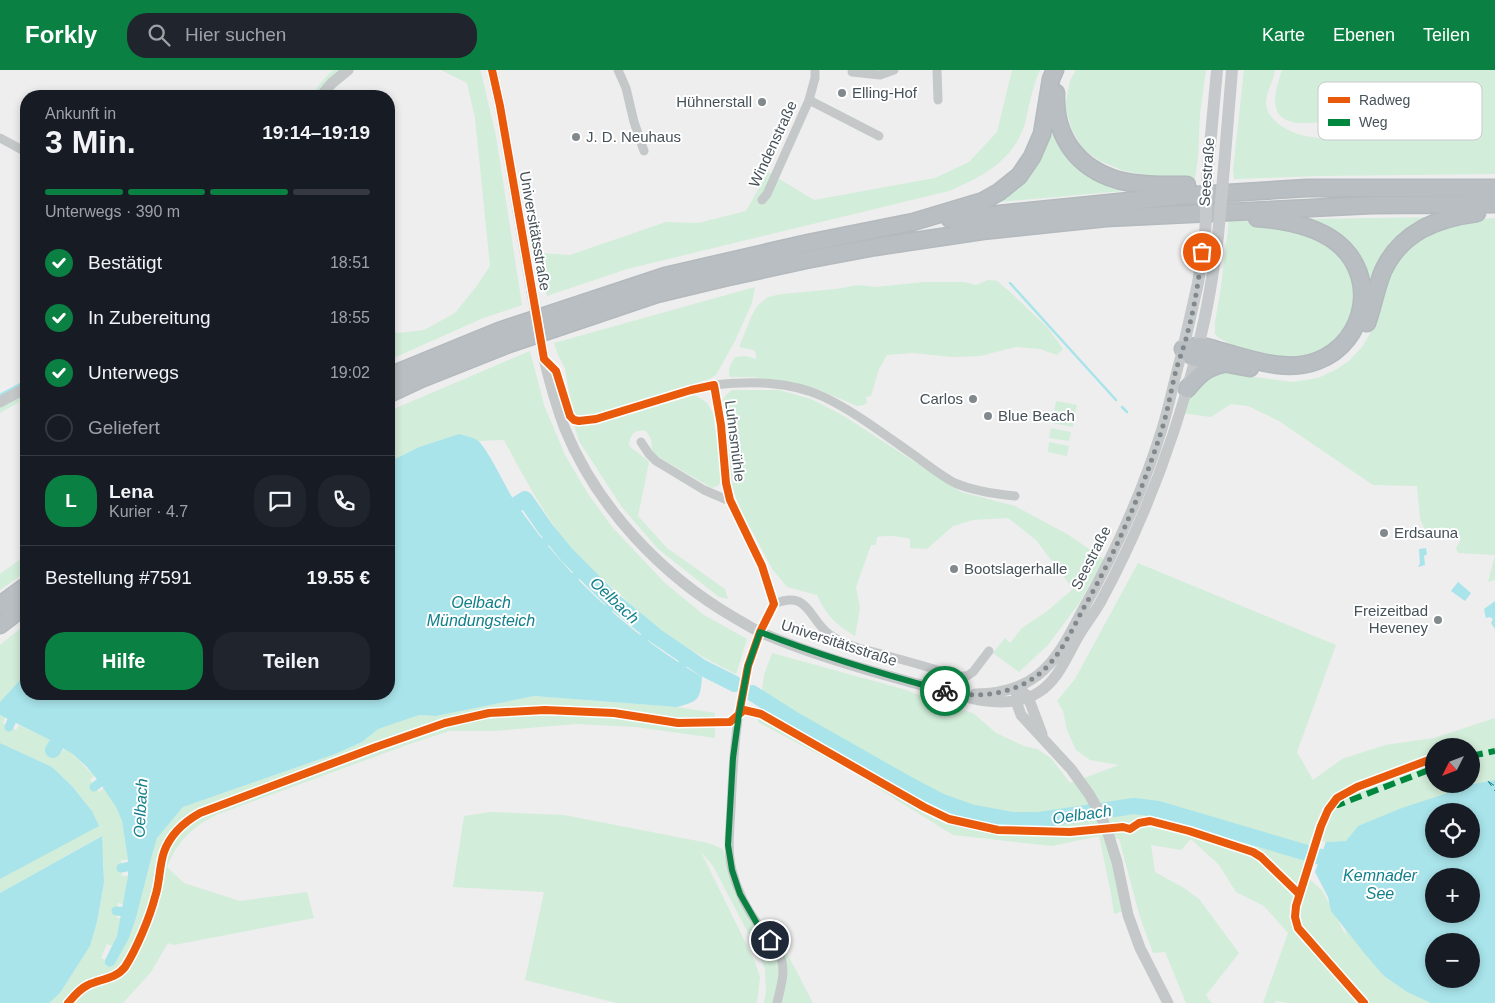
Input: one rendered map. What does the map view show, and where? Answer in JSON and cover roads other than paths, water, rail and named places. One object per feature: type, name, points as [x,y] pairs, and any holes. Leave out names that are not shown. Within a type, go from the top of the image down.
[{"type":"highway","points":[[395,373],[499,331],[665,276],[798,245],[913,222],[983,201],[999,192],[1019,176],[1032,158],[1042,134],[1051,79],[1055,70]]},
{"type":"highway","points":[[1064,70],[1056,94],[1060,130],[1067,144],[1076,154],[1101,173],[1119,180],[1159,186],[1276,184],[1307,188]]},
{"type":"highway","points":[[913,222],[1178,196],[1307,188],[1495,188]]},
{"type":"highway","points":[[395,391],[510,344],[657,294],[728,276],[875,247],[982,230],[1147,215],[1372,205],[1495,204]]},
{"type":"highway","points":[[1192,351],[1224,364],[1292,374],[1304,374],[1326,367],[1345,354],[1360,338],[1383,272],[1407,239],[1435,222],[1457,215],[1495,212]]},
{"type":"highway","points":[[1147,215],[1192,218],[1235,217],[1284,221],[1317,231],[1337,243],[1354,262],[1359,275],[1362,286],[1362,298],[1356,328],[1338,349],[1315,362],[1297,365],[1278,365],[1192,351]]},
{"type":"highway","points":[[1187,389],[1198,376],[1211,367],[1224,364]]},
{"type":"highway","points":[[0,605],[20,590]]},
{"type":"highway","points":[[0,625],[20,610]]},
{"type":"main road","name":"Seestraße","points":[[1192,351],[1198,283],[1205,237],[1208,168],[1217,70]]},
{"type":"main road","name":"Seestraße","points":[[1192,351],[1204,322],[1212,279],[1218,236],[1232,70]]},
{"type":"street","points":[[326,90],[348,70]]},
{"type":"street","name":"Universitätsstraße","points":[[488,70],[500,106]]},
{"type":"street","name":"Universitätsstraße","points":[[492,70],[544,359],[557,407],[566,431],[593,481],[614,513],[661,565],[682,583],[717,607],[760,632],[808,651],[953,693],[983,701],[1006,703],[1016,701]]},
{"type":"street","points":[[618,70],[626,88],[634,122],[644,150]]},
{"type":"street","name":"Windenstraße","points":[[762,200],[768,194],[809,100],[815,78],[815,70]]},
{"type":"street","points":[[852,72],[880,74],[894,70]]},
{"type":"street","points":[[937,70],[938,100]]},
{"type":"street","points":[[809,100],[879,136]]},
{"type":"street","points":[[0,138],[20,149]]},
{"type":"street","name":"Seestraße","points":[[1016,701],[1039,692],[1056,675],[1110,583],[1152,491],[1187,389],[1192,351]]},
{"type":"street","name":"Seestraße","points":[[1018,686],[1030,680],[1048,666],[1063,645],[1101,577],[1122,534],[1148,470],[1162,428],[1177,368],[1192,351]]},
{"type":"street","name":"Luhnsmühle","points":[[730,500],[726,483],[721,425],[714,385],[752,383],[777,384],[822,396],[851,412],[955,483],[983,492],[1015,496]]},
{"type":"street","points":[[0,402],[20,391]]},
{"type":"street","points":[[641,442],[656,461],[704,490],[730,500],[762,566],[774,604],[760,632],[748,666],[740,706],[733,758],[728,845],[732,870],[740,894],[759,927],[782,959],[783,978],[777,1003]]},
{"type":"street","points":[[774,604],[794,599],[805,605],[825,630],[849,645],[958,676],[967,676],[973,672],[989,651]]},
{"type":"street","points":[[1018,686],[1028,697],[1044,739]]},
{"type":"street","points":[[1018,686],[1016,701],[1021,715],[1071,769],[1089,794],[1104,822],[1117,862],[1128,915],[1140,948],[1168,1003]]},
{"type":"street","name":"Universitätsstraße","points":[[953,693],[994,694],[1018,686]]},
{"type":"water","name":"Oelbach Mündungsteich","points":[[459,434],[477,440],[491,459],[515,502],[554,554],[599,600],[623,621],[648,641],[702,677],[699,695],[694,701],[677,707],[534,696],[436,716],[419,715],[378,729],[362,742],[335,754],[183,807],[157,838],[129,938],[114,965],[109,967],[105,964],[105,960],[117,936],[128,876],[128,860],[122,821],[116,807],[87,767],[74,755],[50,740],[0,715],[0,702],[20,680],[20,700],[395,700],[395,459],[419,447]]},
{"type":"water","points":[[1426,548],[1427,554],[1424,556],[1425,565],[1418,567],[1420,563],[1419,549]]},
{"type":"water","points":[[1458,582],[1471,593],[1465,601],[1451,591]]},
{"type":"water","points":[[1495,601],[1495,629],[1491,623],[1493,619],[1490,617],[1486,618],[1484,609]]},
{"type":"water","points":[[0,743],[52,767],[72,786],[92,811],[99,826],[0,879]]},
{"type":"water","name":"Kemnader See","points":[[1495,780],[1495,1003],[1431,1003],[1407,992],[1384,976],[1331,911],[1328,897],[1315,872],[1326,842],[1346,841],[1358,826],[1402,808],[1448,793],[1480,793],[1480,783]]},
{"type":"water","points":[[102,836],[104,882],[97,922],[90,946],[60,993],[49,1003],[0,1003],[0,893]]},
{"type":"waterway","points":[[1010,283],[1116,400]]},
{"type":"waterway","points":[[0,395],[20,384]]},
{"type":"waterway","points":[[1122,407],[1127,412]]},
{"type":"waterway","name":"Oelbach","points":[[517,504],[525,499],[567,555],[611,599],[656,636],[703,668],[735,684]]},
{"type":"waterway","points":[[544,543],[551,537]]},
{"type":"waterway","points":[[575,577],[581,571]]},
{"type":"waterway","points":[[608,609],[615,603]]},
{"type":"waterway","points":[[644,638],[651,632]]},
{"type":"waterway","points":[[682,665],[688,658]]},
{"type":"waterway","name":"Oelbach","points":[[752,693],[793,719],[904,782],[940,801],[970,812],[1013,820],[1039,820],[1134,806],[1158,809],[1341,863]]},
{"type":"waterway","points":[[9,727],[12,720]]},
{"type":"waterway","name":"Oelbach","points":[[53,750],[56,745]]},
{"type":"waterway","points":[[94,787],[107,777]]},
{"type":"waterway","points":[[121,868],[136,865]]},
{"type":"waterway","name":"Oelbach","points":[[116,911],[128,912],[129,907]]},
{"type":"place","name":"Elling-Hof","points":[[842,93]]},
{"type":"place","name":"Hühnerstall","points":[[762,102]]},
{"type":"place","name":"J. D. Neuhaus","points":[[576,137]]},
{"type":"place","name":"Carlos","points":[[973,399]]},
{"type":"place","name":"Blue Beach","points":[[988,416]]},
{"type":"place","name":"Erdsauna","points":[[1384,533]]},
{"type":"place","name":"Bootslagerhalle","points":[[954,569]]},
{"type":"place","name":"Freizeitbad Heveney","points":[[1438,620]]}]
